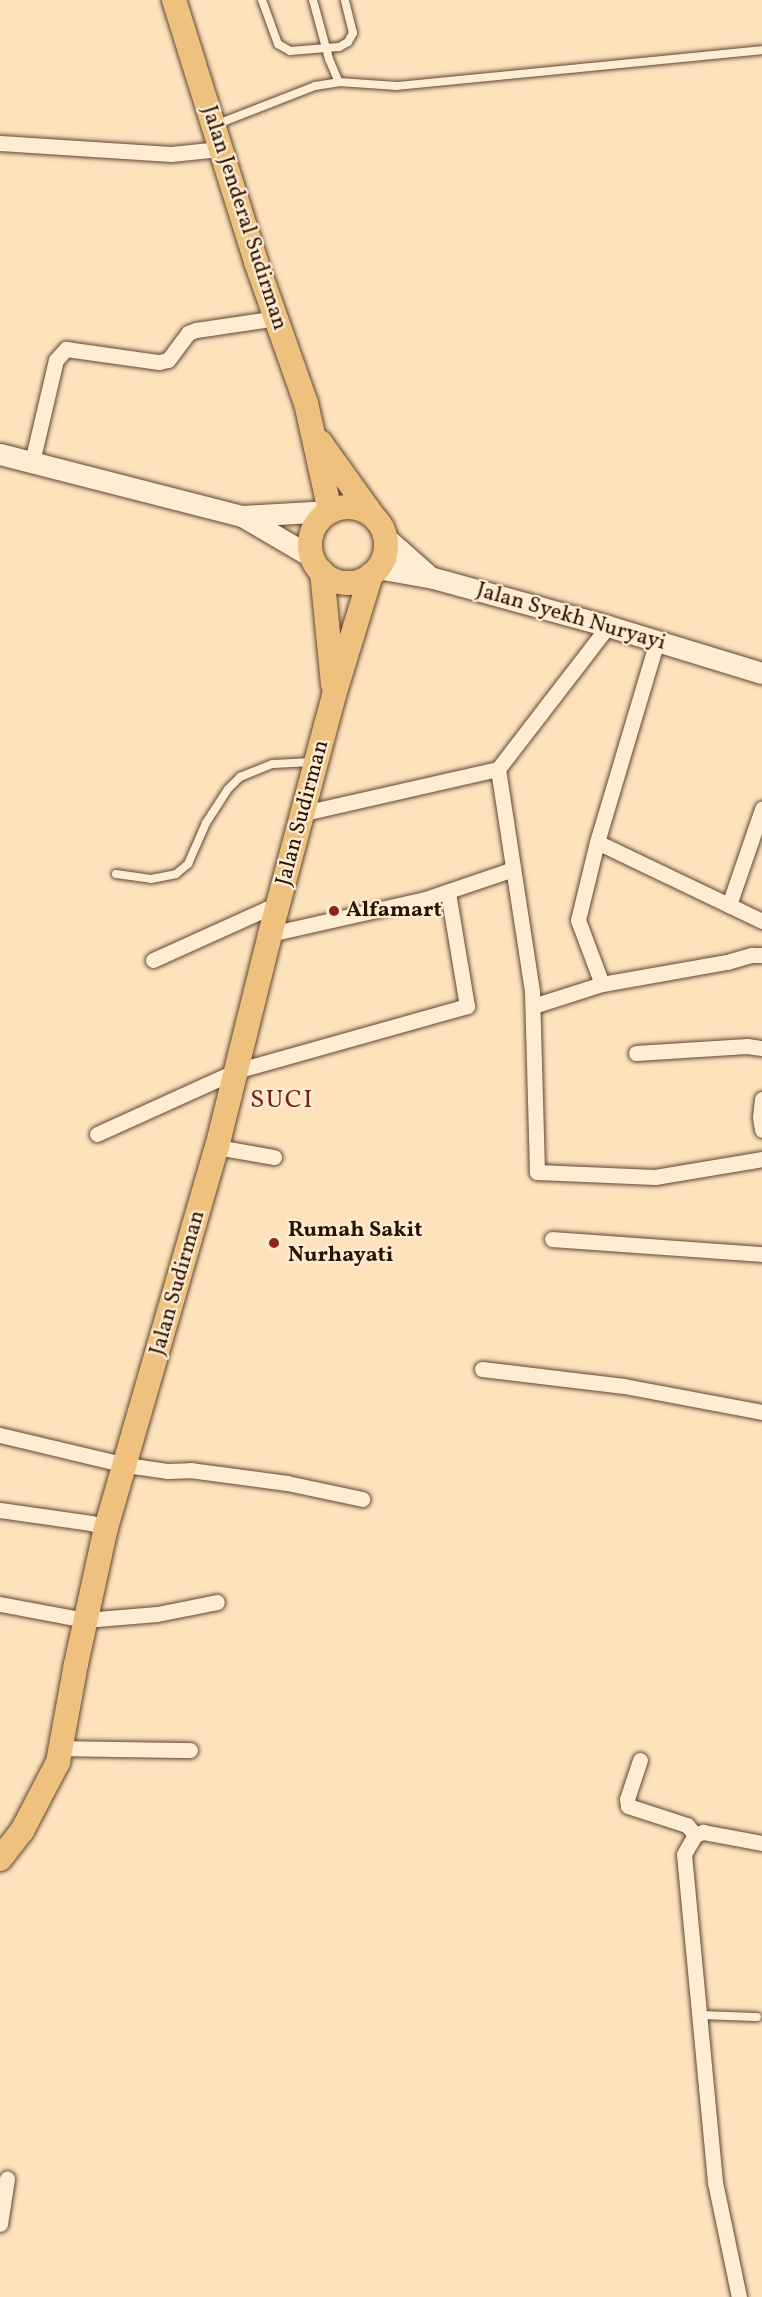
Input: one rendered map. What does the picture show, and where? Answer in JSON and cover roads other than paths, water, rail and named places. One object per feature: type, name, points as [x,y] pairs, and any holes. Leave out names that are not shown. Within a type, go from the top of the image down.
[{"type":"main road","name":"Jalan Jenderal Sudirman","points":[[174,0],[216,138],[315,436],[330,511]]},
{"type":"main road","name":"Jalan Jenderal Sudirman","points":[[315,436],[379,527]]},
{"type":"main road","points":[[0,454],[242,516],[330,511],[353,507],[379,527],[429,577]]},
{"type":"main road","points":[[317,564],[310,546],[315,525],[330,511]]},
{"type":"main road","points":[[242,516],[317,564],[340,582],[361,580],[374,572],[384,560],[379,527]]},
{"type":"main road","name":"Jalan Sudirman","points":[[317,564],[334,695]]},
{"type":"main road","name":"Jalan Sudirman","points":[[0,1859],[22,1831],[58,1762],[85,1620],[106,1528],[217,1147],[270,934],[318,762],[334,695],[374,572]]},
{"type":"main road","name":"Jalan Syekh Nuryayi","points":[[374,572],[429,577],[608,626],[762,673]]},
{"type":"street","points":[[0,143],[171,154],[216,138]]},
{"type":"street","points":[[32,462],[56,360],[66,350],[159,362],[168,360],[188,333],[196,330],[277,318]]},
{"type":"street","points":[[304,813],[498,770],[608,626]]},
{"type":"street","points":[[602,984],[578,920],[597,842],[657,641]]},
{"type":"street","points":[[498,770],[532,1006],[537,1172],[655,1177],[762,1159]]},
{"type":"street","points":[[729,905],[762,809]]},
{"type":"street","points":[[597,842],[762,921]]},
{"type":"street","points":[[270,934],[448,892],[513,869]]},
{"type":"street","points":[[97,1134],[237,1071],[467,1006],[448,892]]},
{"type":"street","points":[[153,960],[279,903]]},
{"type":"street","points":[[532,1006],[602,984],[727,962],[752,954],[762,955]]},
{"type":"street","points":[[636,1053],[747,1046],[762,1048]]},
{"type":"street","points":[[761,1104],[762,1130]]},
{"type":"street","points":[[217,1147],[274,1157]]},
{"type":"street","points":[[552,1239],[762,1254]]},
{"type":"street","points":[[482,1369],[624,1386],[762,1412]]},
{"type":"street","points":[[0,1435],[126,1465],[167,1471],[190,1470],[287,1483],[362,1499]]},
{"type":"street","points":[[0,1510],[91,1523],[106,1528]]},
{"type":"street","points":[[0,1604],[85,1620],[157,1614],[217,1602]]},
{"type":"street","points":[[60,1748],[190,1750]]},
{"type":"street","points":[[640,1760],[627,1799],[628,1806],[687,1826],[695,1835]]},
{"type":"street","points":[[739,2297],[715,2182],[697,2015],[684,1854],[695,1835],[703,1832],[762,1843]]},
{"type":"street","points":[[0,2224],[7,2179]]},
{"type":"lane","points":[[262,0],[278,44],[285,50],[339,47],[348,42],[353,33],[345,0]]},
{"type":"lane","points":[[313,0],[326,48],[339,82]]},
{"type":"lane","points":[[216,138],[315,86],[339,82],[397,86],[762,50]]},
{"type":"lane","points":[[116,874],[152,879],[176,874],[188,864],[206,823],[228,789],[240,777],[273,764],[318,762]]},
{"type":"lane","points":[[697,2015],[757,2017]]},
{"type":"place","name":"Alfamart","points":[[334,911]]},
{"type":"place","name":"Rumah Sakit Nurhayati","points":[[274,1243]]},
{"type":"district","name":"SUCI","points":[[282,1101]]}]
